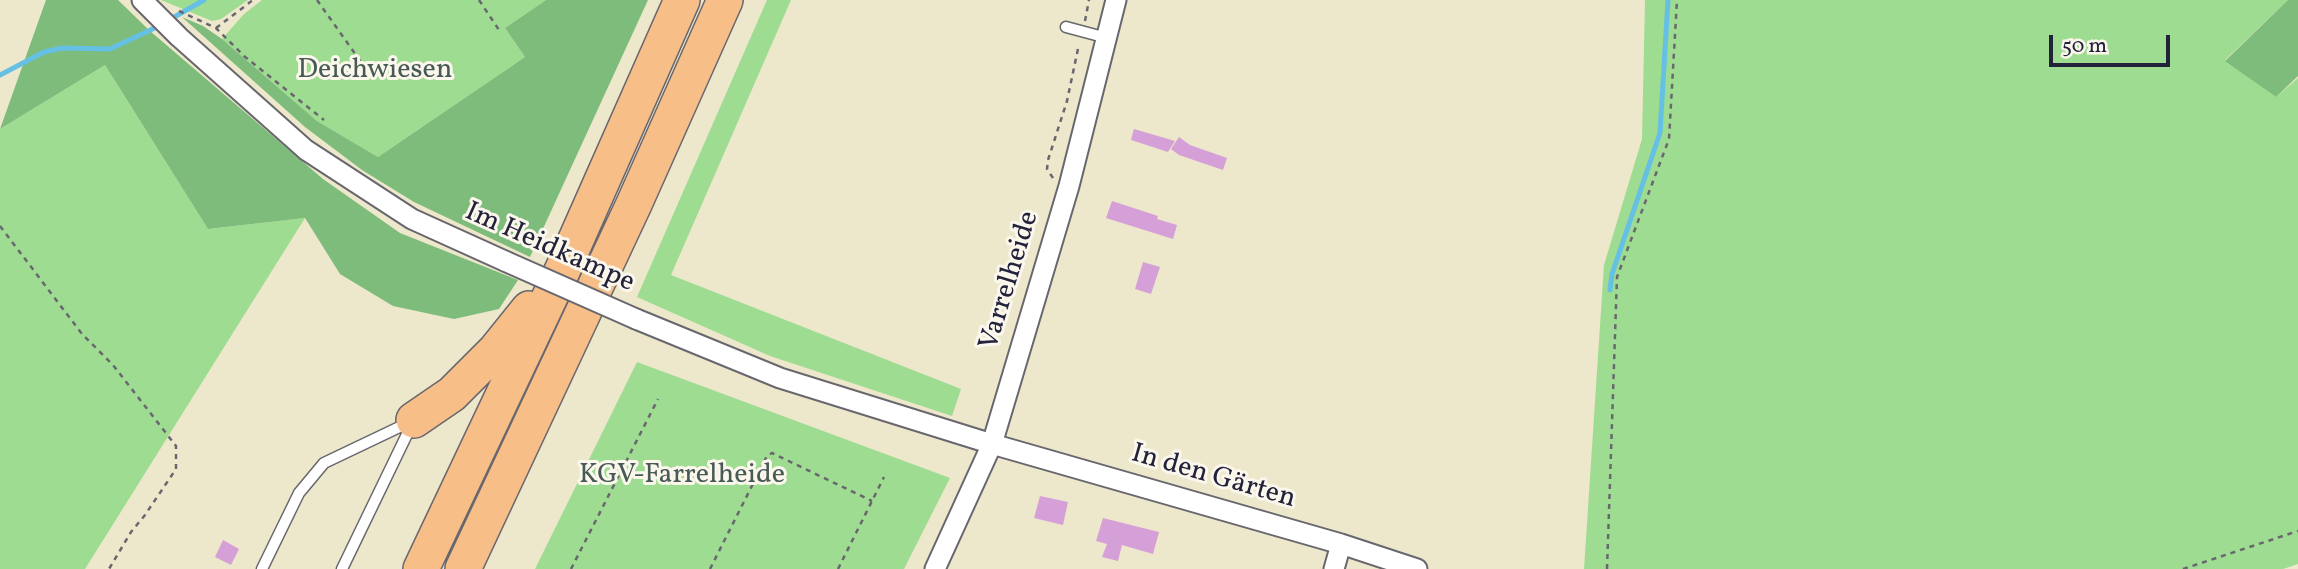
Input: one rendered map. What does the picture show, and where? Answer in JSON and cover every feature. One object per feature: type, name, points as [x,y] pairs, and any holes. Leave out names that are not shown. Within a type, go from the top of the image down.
[{"type":"highway","points":[[421,569],[563,269],[682,0]]},
{"type":"highway","points":[[463,569],[629,216],[724,0]]},
{"type":"highway","points":[[414,420],[452,394],[496,350],[563,269]]},
{"type":"street","name":"Varrelheide","points":[[935,569],[992,444],[1069,186],[1116,0]]},
{"type":"street","name":"Im Heidkampe","points":[[148,5],[178,37],[306,150],[412,219],[636,319],[780,378],[992,444]]},
{"type":"street","name":"In den Gärten","points":[[992,444],[1341,544],[1418,569]]},
{"type":"street","points":[[1334,569],[1341,544]]},
{"type":"lane","points":[[1066,27],[1107,38]]},
{"type":"lane","points":[[262,569],[299,493],[324,463],[414,420]]},
{"type":"lane","points":[[342,569],[414,420]]},
{"type":"path","points":[[216,28],[253,0]]},
{"type":"path","points":[[317,0],[373,79]]},
{"type":"path","points":[[479,0],[499,30]]},
{"type":"path","points":[[1069,186],[1056,182],[1047,169],[1067,101],[1089,0]]},
{"type":"path","points":[[1606,569],[1617,277],[1669,139],[1676,0]]},
{"type":"path","points":[[176,10],[216,28],[244,56],[324,120]]},
{"type":"path","points":[[0,226],[82,334],[113,365],[176,446],[176,469],[131,532],[109,569]]},
{"type":"path","points":[[572,569],[658,399]]},
{"type":"path","points":[[710,569],[767,456],[772,453],[872,501]]},
{"type":"path","points":[[838,569],[884,477]]},
{"type":"path","points":[[2183,569],[2298,531]]},
{"type":"green space","points":[[46,0],[118,0],[150,31],[323,179],[400,233],[518,280],[499,309],[454,319],[393,306],[340,274],[305,218],[208,229],[105,65],[0,129]]},
{"type":"green space","points":[[161,0],[248,0],[221,19],[212,21]]},
{"type":"green space","name":"Deichwiesen","points":[[262,0],[546,0],[505,28],[525,57],[378,157],[317,121],[222,39],[244,14]]},
{"type":"green space","points":[[546,0],[648,0],[530,257],[414,202],[362,170],[305,127],[182,17],[203,26],[222,39],[317,121],[378,157],[525,57],[505,28]]},
{"type":"green space","points":[[767,0],[791,0],[671,275],[961,389],[952,416],[770,356],[637,297]]},
{"type":"green space","points":[[1645,0],[2288,0],[2225,60],[2276,97],[2298,78],[2298,564],[2283,569],[1584,569],[1604,265],[1642,139]]},
{"type":"green space","points":[[2288,0],[2298,0],[2298,76],[2276,97],[2225,61]]},
{"type":"green space","points":[[105,65],[208,229],[305,218],[85,569],[0,569],[0,129]]},
{"type":"green space","name":"KGV-Farrelheide","points":[[637,362],[950,478],[904,569],[535,569]]},
{"type":"building","points":[[1134,129],[1175,141],[1168,152],[1131,140]]},
{"type":"building","points":[[1179,137],[1190,145],[1227,158],[1223,170],[1179,155],[1171,149]]},
{"type":"building","points":[[1112,201],[1177,225],[1173,239],[1106,218]]},
{"type":"building","points":[[1143,262],[1160,267],[1151,294],[1135,289]]},
{"type":"building","points":[[1040,496],[1068,502],[1063,525],[1034,518]]},
{"type":"building","points":[[1103,518],[1159,532],[1153,554],[1122,545],[1118,561],[1102,557],[1107,544],[1096,541]]},
{"type":"building","points":[[223,540],[239,549],[231,565],[215,557]]},
{"type":"waterway","points":[[169,20],[204,0]]},
{"type":"waterway","points":[[1610,290],[1612,274],[1660,133],[1668,0]]},
{"type":"waterway","points":[[0,75],[44,52],[62,48],[110,49],[161,25]]}]
